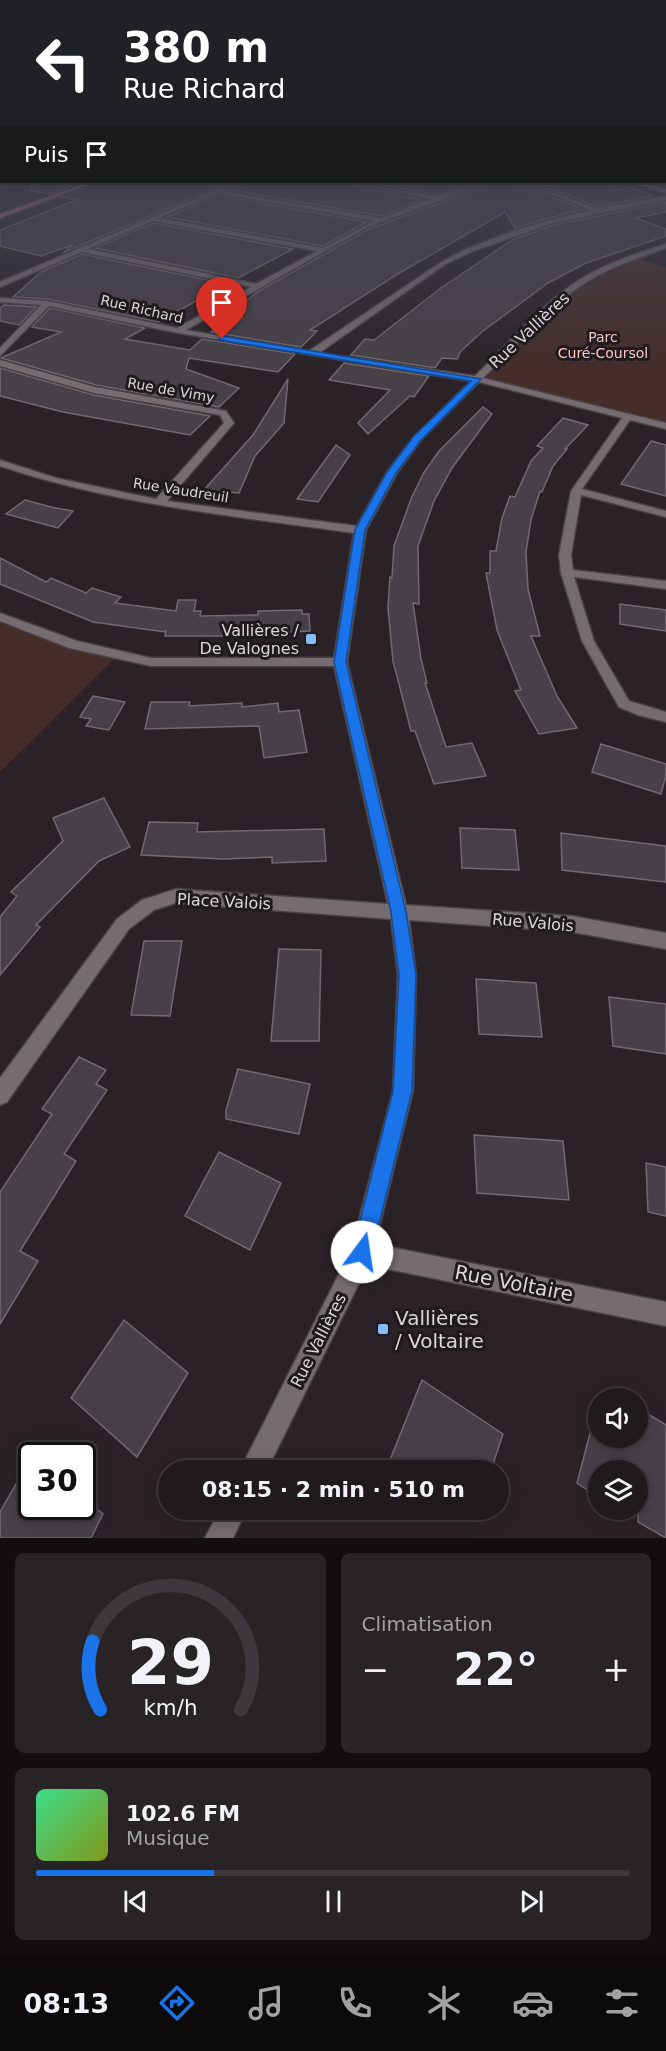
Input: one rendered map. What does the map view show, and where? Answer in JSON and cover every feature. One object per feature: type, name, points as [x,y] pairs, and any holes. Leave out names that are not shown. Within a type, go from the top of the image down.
[{"type":"street","points":[[0,285],[123,232]]},
{"type":"street","points":[[223,232],[325,250]]},
{"type":"street","points":[[178,331],[359,232]]},
{"type":"street","points":[[311,354],[462,252],[516,232]]},
{"type":"street","name":"Rue Vallières","points":[[258,1460],[362,1252],[403,1091],[407,975],[399,912],[340,662],[360,530],[392,472],[418,438],[555,302],[583,281],[616,264],[666,246]]},
{"type":"street","points":[[82,250],[259,287]]},
{"type":"street","name":"Rue Richard","points":[[0,300],[47,303],[178,331],[477,379],[666,426]]},
{"type":"street","points":[[0,353],[47,303]]},
{"type":"street","name":"Rue de Vimy","points":[[0,363],[94,390],[223,412],[229,423],[159,503]]},
{"type":"street","points":[[627,417],[576,491],[565,555],[567,573],[588,641],[624,704],[643,712],[666,717]]},
{"type":"street","name":"Rue Vaudreuil","points":[[0,463],[54,481],[159,503],[360,530]]},
{"type":"street","points":[[576,491],[666,514]]},
{"type":"street","points":[[567,573],[666,585]]},
{"type":"street","points":[[0,616],[74,645],[151,662],[340,662]]},
{"type":"street","name":"Place Valois","points":[[0,1095],[123,924],[148,905],[176,896],[399,912]]},
{"type":"street","name":"Rue Valois","points":[[399,912],[572,924],[666,941]]},
{"type":"street","name":"Rue Voltaire","points":[[362,1252],[666,1314]]},
{"type":"street","points":[[219,1538],[228,1520]]},
{"type":"green space","name":"Parc Curé-Coursol","points":[[639,259],[666,267],[666,426],[477,379],[531,324],[570,291],[591,277]]},
{"type":"green space","points":[[0,613],[74,645],[118,655],[0,772]]},
{"type":"building","points":[[0,232],[113,232],[63,253],[72,245],[41,256],[0,246]]},
{"type":"building","points":[[133,232],[200,232],[293,249],[238,278],[95,248]]},
{"type":"building","points":[[246,232],[349,232],[323,246]]},
{"type":"building","points":[[364,232],[471,232],[396,275],[310,330],[317,331],[301,347],[211,332],[257,292]]},
{"type":"building","points":[[535,232],[666,232],[666,236],[586,263],[548,283],[483,331],[461,351],[457,359],[442,358],[435,368],[351,355],[365,339],[374,340],[441,288],[512,240]]},
{"type":"building","points":[[82,254],[227,284],[158,322],[47,299],[13,297],[41,272]]},
{"type":"building","points":[[4,305],[36,307],[19,325],[0,321],[0,308]]},
{"type":"building","points":[[50,308],[145,328],[125,339],[190,350],[202,339],[295,354],[278,372],[189,358],[186,369],[239,388],[219,407],[96,385],[1,358],[61,332],[32,327]]},
{"type":"building","points":[[344,363],[429,376],[414,397],[410,396],[368,434],[358,423],[390,390],[329,380]]},
{"type":"building","points":[[0,368],[94,395],[210,416],[190,435],[63,412],[0,396]]},
{"type":"building","points":[[288,379],[284,423],[255,456],[239,493],[204,490],[253,435]]},
{"type":"building","points":[[483,407],[492,414],[452,468],[434,501],[418,546],[419,604],[413,603],[427,683],[425,683],[446,747],[472,743],[486,776],[434,784],[415,731],[411,731],[393,661],[388,608],[394,546],[423,474],[439,451]]},
{"type":"building","points":[[563,418],[588,425],[565,449],[567,449],[553,466],[542,492],[540,491],[531,520],[526,552],[528,589],[540,636],[531,636],[557,696],[577,728],[539,734],[515,691],[521,690],[497,630],[486,573],[490,573],[490,551],[496,551],[502,518],[510,496],[515,497],[531,461],[543,448],[537,446]]},
{"type":"building","points":[[651,441],[666,445],[666,496],[621,484]]},
{"type":"building","points":[[336,445],[350,455],[318,502],[297,499]]},
{"type":"building","points":[[25,500],[73,511],[58,528],[6,514]]},
{"type":"building","points":[[0,558],[46,582],[51,578],[86,593],[92,588],[121,597],[115,603],[176,611],[178,600],[196,600],[194,611],[201,611],[200,616],[258,615],[258,611],[302,610],[302,614],[309,614],[310,631],[251,634],[251,636],[165,636],[166,630],[165,632],[93,622],[0,584]]},
{"type":"building","points":[[620,604],[666,610],[666,631],[620,624]]},
{"type":"building","points":[[93,696],[125,702],[109,730],[86,726],[91,719],[80,717]]},
{"type":"building","points":[[151,702],[190,702],[189,706],[242,703],[242,707],[278,703],[279,712],[299,710],[307,752],[264,758],[259,726],[145,729]]},
{"type":"building","points":[[601,744],[666,764],[666,775],[661,794],[592,772]]},
{"type":"building","points":[[104,798],[130,847],[99,861],[36,925],[40,927],[0,975],[0,917],[17,896],[11,892],[63,841],[53,818]]},
{"type":"building","points":[[149,822],[198,823],[197,832],[324,829],[326,861],[272,863],[272,857],[223,859],[141,855]]},
{"type":"building","points":[[460,828],[515,830],[519,870],[462,868]]},
{"type":"building","points":[[561,833],[666,846],[666,882],[562,870]]},
{"type":"building","points":[[144,941],[182,941],[170,1016],[131,1015]]},
{"type":"building","points":[[279,949],[321,950],[319,1041],[271,1041]]},
{"type":"building","points":[[476,979],[536,983],[542,1037],[479,1034]]},
{"type":"building","points":[[609,997],[666,1004],[666,1054],[613,1046]]},
{"type":"building","points":[[79,1057],[106,1070],[96,1084],[107,1090],[64,1154],[76,1161],[20,1251],[38,1261],[0,1324],[0,1192],[52,1114],[42,1109]]},
{"type":"building","points":[[238,1069],[310,1084],[299,1134],[226,1119],[226,1110]]},
{"type":"building","points":[[474,1135],[563,1141],[569,1200],[477,1193]]},
{"type":"building","points":[[219,1152],[281,1183],[250,1250],[185,1216]]},
{"type":"building","points":[[646,1163],[666,1167],[666,1216],[648,1212]]},
{"type":"building","points":[[124,1320],[188,1373],[137,1457],[71,1398]]},
{"type":"building","points":[[422,1380],[503,1434],[494,1460],[390,1460]]},
{"type":"building","points":[[648,1414],[666,1425],[666,1538],[638,1522],[638,1520],[648,1520],[648,1460],[588,1460],[588,1490],[577,1483],[588,1441],[588,1448],[648,1448]]},
{"type":"building","points":[[18,1480],[18,1520],[96,1520],[96,1508],[103,1514],[91,1538],[0,1538],[0,1512]]},
{"type":"place","name":"Vallières / De Valognes","points":[[311,639]]},
{"type":"place","name":"Vallières / Voltaire","points":[[383,1329]]},
{"type":"route","points":[[222,339],[477,379],[418,438],[392,472],[360,530],[340,662],[399,912],[407,975],[403,1091],[362,1252]]}]
